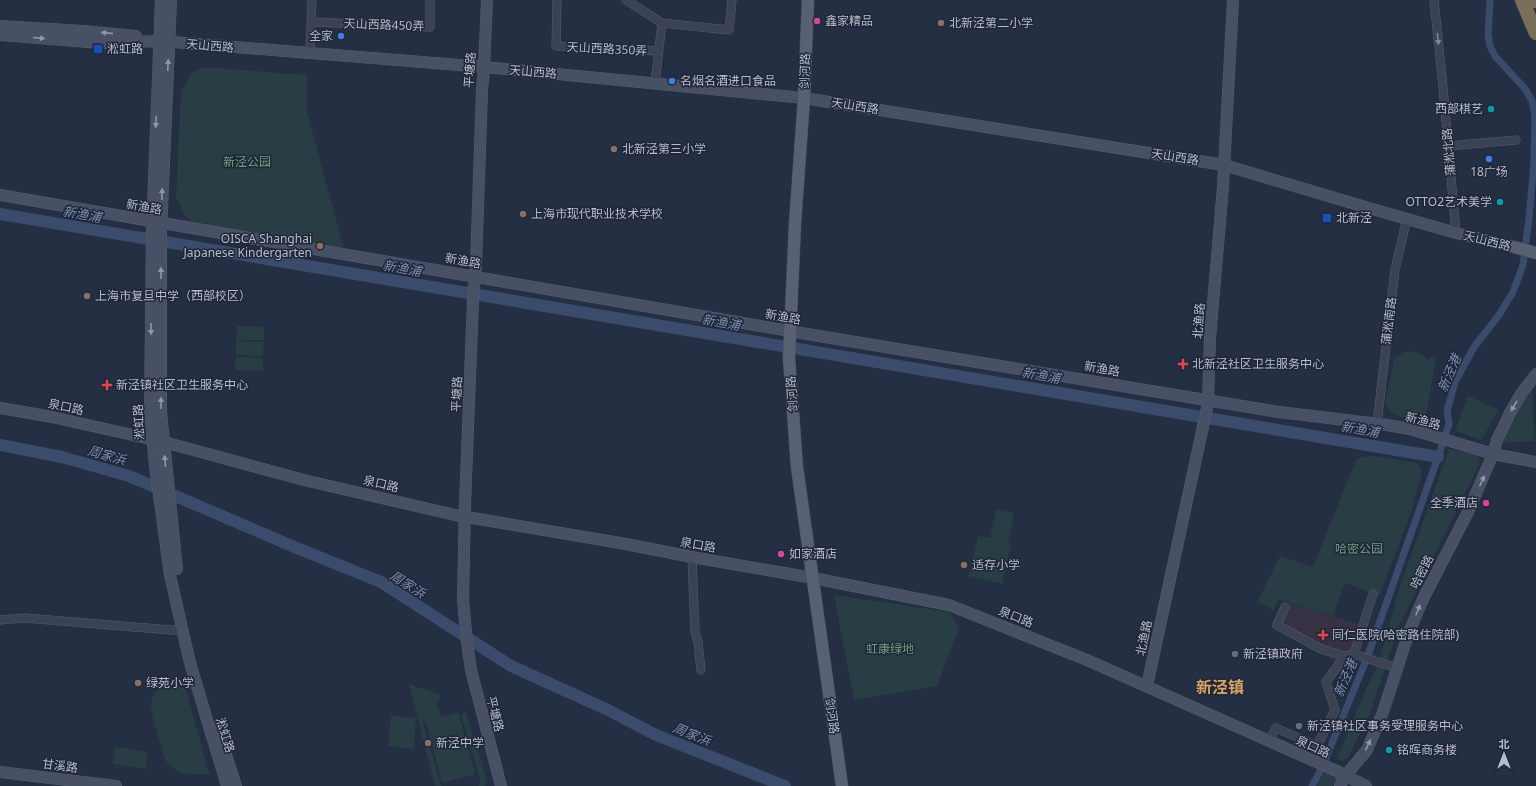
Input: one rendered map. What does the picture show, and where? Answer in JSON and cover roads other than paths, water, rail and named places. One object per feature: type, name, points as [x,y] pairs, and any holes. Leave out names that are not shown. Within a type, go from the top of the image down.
[{"type":"highway","points":[[1522,0],[1536,33]]},
{"type":"main road","name":"剑河路","points":[[808,0],[804,98],[789,331],[789,358],[797,467],[842,786]]},
{"type":"main road","name":"天山西路","points":[[1514,247],[1536,252]]},
{"type":"street","name":"淞虹路","points":[[161,0],[164,42],[150,411],[152,440],[162,479],[177,572],[195,658],[236,786]]},
{"type":"street","name":"淞虹路","points":[[164,42],[171,0]]},
{"type":"street","points":[[310,54],[312,0]]},
{"type":"street","name":"天山西路450弄","points":[[312,22],[430,27],[430,0]]},
{"type":"street","name":"平塘路","points":[[487,0],[473,300],[463,600],[471,670],[501,786]]},
{"type":"street","name":"天山西路350弄","points":[[557,0],[556,46],[658,51]]},
{"type":"street","points":[[626,0],[662,23],[729,30],[732,0]]},
{"type":"street","name":"北渔路","points":[[1147,686],[1208,404],[1210,338],[1224,165],[1234,0]]},
{"type":"street","name":"蒲淞北路","points":[[1434,0],[1456,233]]},
{"type":"street","name":"天山西路350弄","points":[[655,83],[662,23]]},
{"type":"street","name":"天山西路","points":[[0,26],[133,36],[164,42]]},
{"type":"street","name":"天山西路","points":[[0,35],[101,43],[164,42],[484,67],[804,98],[1224,165],[1456,233],[1514,247]]},
{"type":"street","points":[[1448,146],[1516,140]]},
{"type":"street","name":"新渔路","points":[[0,195],[157,228],[475,281],[552,291],[1208,404],[1410,429],[1493,454],[1536,462]]},
{"type":"street","name":"蒲淞南路","points":[[1377,424],[1395,270],[1407,218]]},
{"type":"street","name":"淞虹路","points":[[156,248],[161,412],[164,442],[162,479]]},
{"type":"street","name":"哈密路","points":[[1340,786],[1343,774],[1367,750],[1383,712],[1409,632],[1423,599],[1468,512],[1493,454],[1497,440],[1510,413],[1521,394],[1536,374]]},
{"type":"street","name":"泉口路","points":[[0,408],[52,417],[164,442],[304,480],[466,517],[813,578],[949,605],[1087,660],[1147,686],[1343,774],[1366,786]]},
{"type":"street","name":"淞虹路","points":[[166,508],[170,575],[190,663],[227,786]]},
{"type":"street","points":[[692,557],[695,632],[698,642],[701,670]]},
{"type":"street","points":[[1354,654],[1373,594]]},
{"type":"street","points":[[1285,607],[1277,626],[1321,649],[1345,656],[1354,654],[1397,668]]},
{"type":"street","points":[[0,620],[25,618],[183,631]]},
{"type":"street","points":[[1269,741],[1276,728],[1317,746],[1335,710],[1326,682],[1345,656]]},
{"type":"street","name":"甘溪路","points":[[0,772],[116,786]]},
{"type":"waterway","name":"新泾港","points":[[1312,786],[1321,770],[1367,658],[1449,424],[1447,411],[1455,382],[1474,347],[1499,315],[1513,292],[1523,265],[1534,162],[1535,116],[1532,101],[1526,90],[1495,56],[1490,46],[1488,35],[1490,0]]},
{"type":"waterway","name":"新渔浦","points":[[0,214],[1438,457]]},
{"type":"waterway","name":"周家浜","points":[[0,445],[62,457],[129,476],[292,546],[381,582],[511,666],[608,710],[656,735],[785,786]]},
{"type":"place","name":"鑫家精品","points":[[817,21]]},
{"type":"place","name":"北新泾第二小学","points":[[941,23]]},
{"type":"place","name":"全家","points":[[341,36]]},
{"type":"place","name":"淞虹路","points":[[98,49]]},
{"type":"place","name":"名烟名酒进口食品","points":[[672,81]]},
{"type":"place","name":"西部棋艺","points":[[1491,109]]},
{"type":"place","name":"北新泾第三小学","points":[[614,149]]},
{"type":"place","name":"18广场","points":[[1489,159]]},
{"type":"place","name":"OTTO2艺术美学","points":[[1500,202]]},
{"type":"place","name":"上海市现代职业技术学校","points":[[523,214]]},
{"type":"place","name":"北新泾","points":[[1327,218]]},
{"type":"place","name":"OISCA Shanghai Japanese Kindergarten","points":[[320,246]]},
{"type":"place","name":"上海市复旦中学（西部校区）","points":[[87,296]]},
{"type":"place","name":"北新泾社区卫生服务中心","points":[[1183,364]]},
{"type":"place","name":"新泾镇社区卫生服务中心","points":[[107,385]]},
{"type":"place","name":"全季酒店","points":[[1486,503]]},
{"type":"place","name":"如家酒店","points":[[781,554]]},
{"type":"place","name":"适存小学","points":[[964,565]]},
{"type":"place","name":"同仁医院(哈密路住院部)","points":[[1323,635]]},
{"type":"place","name":"新泾镇政府","points":[[1235,654]]},
{"type":"place","name":"绿苑小学","points":[[138,683]]},
{"type":"place","name":"新泾镇社区事务受理服务中心","points":[[1299,726]]},
{"type":"place","name":"新泾中学","points":[[428,743]]},
{"type":"place","name":"铭晖商务楼","points":[[1389,750]]},
{"type":"district","name":"新泾镇","points":[[1220,687]]},
{"type":"park label","name":"新泾公园","points":[[247,162]]},
{"type":"park label","name":"哈密公园","points":[[1359,549]]},
{"type":"park label","name":"虹康绿地","points":[[890,649]]}]
